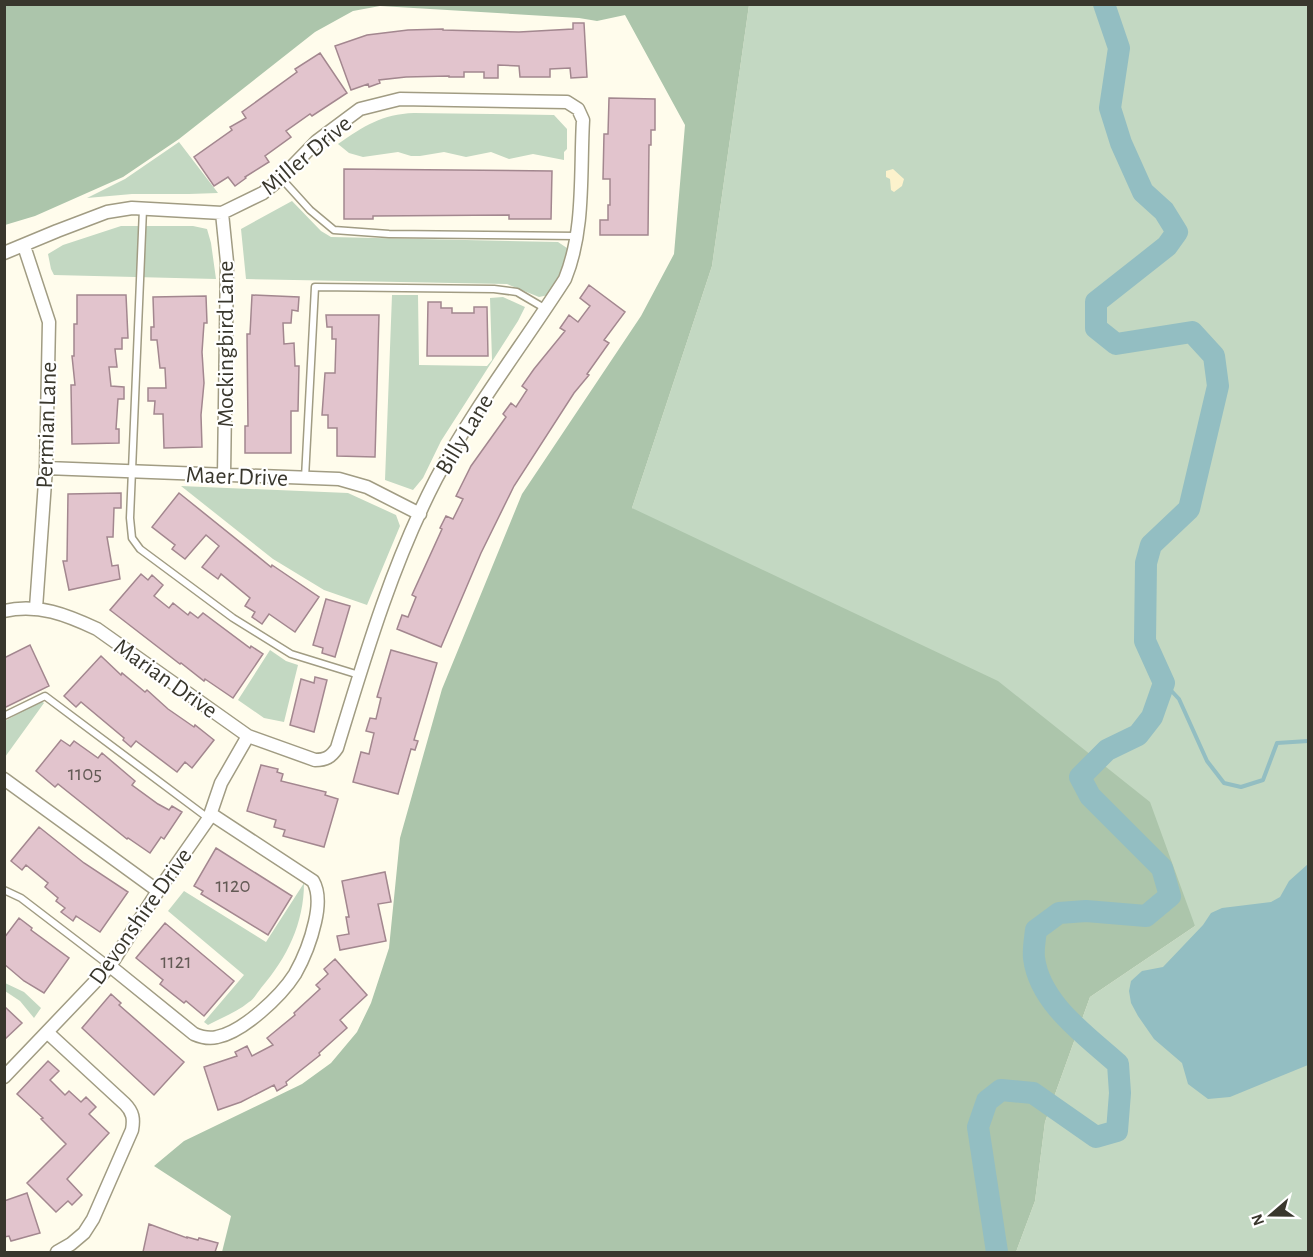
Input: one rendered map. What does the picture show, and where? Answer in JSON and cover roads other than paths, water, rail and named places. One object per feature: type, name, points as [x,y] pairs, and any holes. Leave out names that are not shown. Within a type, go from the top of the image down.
[{"type":"street","name":"Miller Drive","points":[[4,253],[107,212],[132,208],[222,213],[263,193],[317,141],[360,109],[400,99],[567,102],[578,109]]},
{"type":"street","name":"Billy Lane","points":[[324,760],[332,756],[337,748],[374,628],[405,547],[436,479],[465,429],[565,279],[572,262],[578,236],[583,120],[578,109]]},
{"type":"street","name":"Mockingbird Lane","points":[[222,213],[227,262],[224,475]]},
{"type":"street","name":"Permian Lane","points":[[24,246],[50,322],[46,468],[36,608]]},
{"type":"street","name":"Maer Drive","points":[[46,468],[339,479],[367,487],[420,514]]},
{"type":"street","name":"Marian Drive","points":[[4,611],[36,608],[71,617],[97,629],[248,736],[315,760],[324,760]]},
{"type":"street","name":"Devonshire Drive","points":[[4,1077],[110,966],[210,816],[220,783],[248,736]]},
{"type":"street","points":[[4,779],[158,891]]},
{"type":"street","points":[[110,966],[194,1034],[202,1037],[217,1037],[240,1026],[264,1010],[290,980],[311,940],[315,922],[317,889],[313,881],[210,816]]},
{"type":"street","points":[[48,1033],[125,1104],[134,1119],[132,1130],[93,1219],[84,1233],[57,1252]]},
{"type":"lane","points":[[281,178],[310,210],[334,230],[389,234],[578,236]]},
{"type":"lane","points":[[143,209],[134,472],[130,518],[132,538],[140,549],[233,618],[291,654],[359,675]]},
{"type":"lane","points":[[305,479],[315,287],[494,289],[517,292],[546,309]]},
{"type":"lane","points":[[4,716],[45,696],[210,816]]},
{"type":"lane","points":[[4,890],[21,898],[110,966]]},
{"type":"water","points":[[1308,864],[1308,1065],[1230,1097],[1208,1099],[1188,1084],[1182,1063],[1154,1039],[1138,1016],[1131,1003],[1129,991],[1131,981],[1142,971],[1163,967],[1203,925],[1211,913],[1222,908],[1271,902],[1280,897],[1289,881]]},
{"type":"waterway","points":[[997,1252],[978,1127],[987,1101],[1001,1090],[1033,1093],[1096,1137],[1117,1131],[1120,1093],[1118,1064],[1066,1017],[1045,990],[1034,958],[1036,930],[1059,913],[1086,911],[1146,916],[1170,896],[1162,868],[1090,796],[1080,777],[1107,750],[1138,735],[1152,717],[1164,683],[1145,641],[1146,563],[1151,545],[1189,509],[1218,386],[1214,356],[1192,332],[1116,344],[1096,328],[1096,302],[1167,246],[1177,232],[1164,211],[1143,192],[1121,143],[1110,108],[1119,48],[1104,4]]},
{"type":"waterway","points":[[1164,683],[1179,699],[1207,761],[1224,783],[1241,787],[1263,780],[1277,743],[1308,741]]}]
